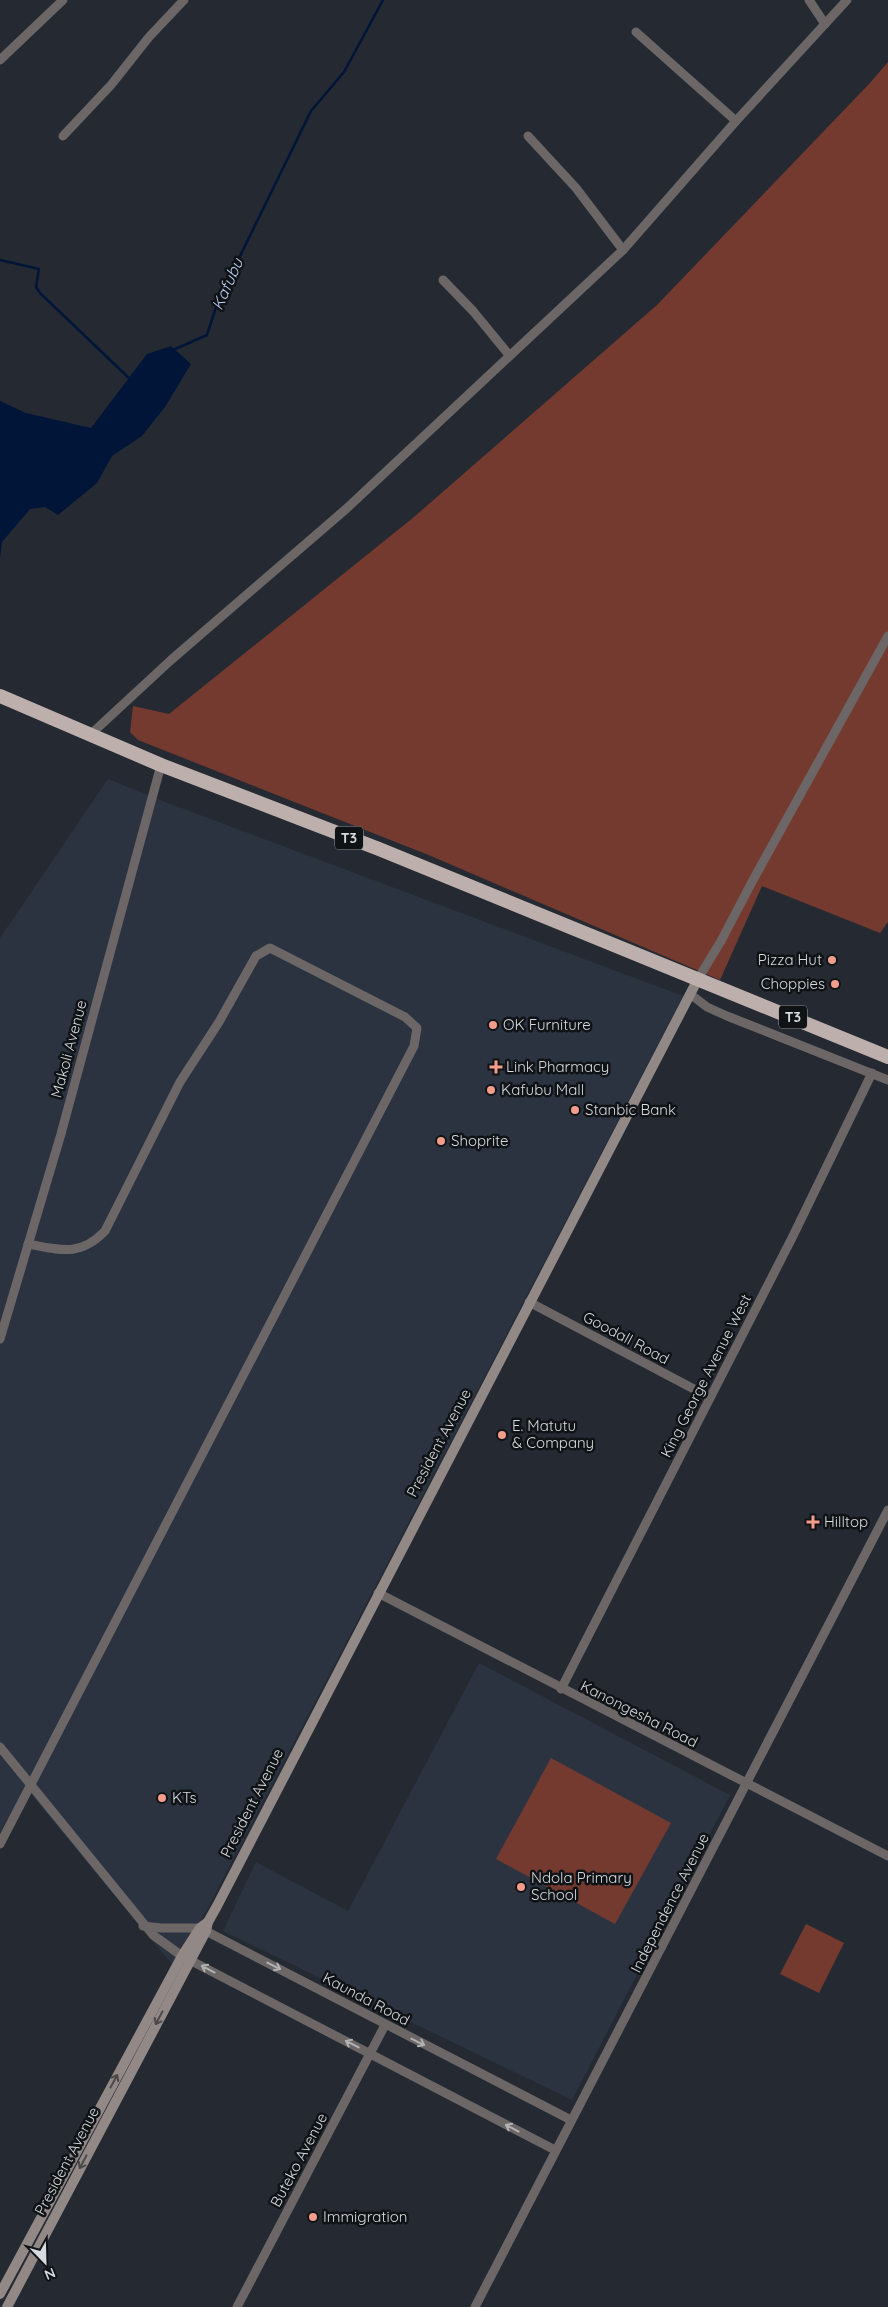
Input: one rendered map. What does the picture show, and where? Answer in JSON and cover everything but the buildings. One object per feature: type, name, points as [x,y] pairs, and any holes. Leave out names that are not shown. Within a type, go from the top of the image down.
[{"type":"highway","name":"T3","points":[[0,696],[161,765],[388,853],[888,1056]]},
{"type":"main road","name":"President Avenue","points":[[0,2294],[204,1927],[698,979]]},
{"type":"main road","name":"President Avenue","points":[[7,2307],[186,1958]]},
{"type":"street","points":[[0,60],[63,0]]},
{"type":"street","points":[[63,136],[111,85],[149,37],[184,0]]},
{"type":"street","points":[[809,0],[826,24]]},
{"type":"street","points":[[91,734],[171,660],[346,509],[623,250],[736,121],[847,0]]},
{"type":"street","points":[[636,32],[736,121]]},
{"type":"street","points":[[528,136],[576,188],[623,250]]},
{"type":"street","points":[[443,280],[509,355]]},
{"type":"street","points":[[698,979],[722,941],[753,880],[888,636]]},
{"type":"street","name":"Makoli Avenue","points":[[0,1339],[161,765]]},
{"type":"street","points":[[0,1844],[414,1046],[417,1028],[405,1017],[270,948],[262,950],[256,956],[219,1022],[180,1082],[105,1231],[87,1246],[77,1249],[64,1251],[28,1244]]},
{"type":"street","points":[[690,994],[707,1007],[720,1013],[888,1080]]},
{"type":"street","name":"King George Avenue West","points":[[561,1689],[794,1236],[872,1073]]},
{"type":"street","name":"Goodall Road","points":[[529,1302],[710,1397]]},
{"type":"street","name":"Independence Avenue","points":[[475,2307],[888,1510]]},
{"type":"street","name":"Kanongesha Road","points":[[378,1594],[746,1785],[888,1856]]},
{"type":"street","points":[[0,1747],[142,1926],[186,1958],[555,2150]]},
{"type":"street","name":"Kaunda Road","points":[[142,1926],[161,1928],[204,1927],[386,2025],[571,2120]]},
{"type":"street","name":"Buteko Avenue","points":[[238,2307],[386,2025]]},
{"type":"shaded area","points":[[888,62],[888,922],[880,933],[762,886],[720,980],[431,856],[138,740],[130,732],[133,706],[169,714],[414,517],[657,305]]},
{"type":"shaded area","points":[[108,779],[683,996],[176,1969],[25,1787],[0,1833],[0,938]]},
{"type":"shaded area","name":"Ndola Primary School","points":[[479,1663],[730,1795],[572,2100],[223,1931],[256,1862],[348,1911]]},
{"type":"shaded area","points":[[551,1758],[671,1823],[615,1924],[496,1859]]},
{"type":"shaded area","points":[[806,1924],[844,1943],[819,1993],[780,1974]]},
{"type":"water","points":[[171,346],[191,364],[165,407],[142,436],[112,456],[97,483],[58,515],[45,507],[30,509],[2,542],[0,559],[0,401],[26,413],[91,428],[147,354]]},
{"type":"waterway","name":"Kafubu","points":[[173,350],[207,335],[218,301],[311,111],[344,72],[383,0]]},
{"type":"waterway","points":[[0,260],[39,269],[36,287],[40,293],[130,379]]},
{"type":"place","name":"Pizza Hut","points":[[832,960]]},
{"type":"place","name":"Choppies","points":[[835,984]]},
{"type":"place","name":"OK Furniture","points":[[493,1025]]},
{"type":"place","name":"Link Pharmacy","points":[[496,1067]]},
{"type":"place","name":"Kafubu Mall","points":[[491,1090]]},
{"type":"place","name":"Stanbic Bank","points":[[575,1110]]},
{"type":"place","name":"Shoprite","points":[[441,1141]]},
{"type":"place","name":"E. Matutu & Company","points":[[502,1435]]},
{"type":"place","name":"Hilltop","points":[[813,1522]]},
{"type":"place","name":"KTs","points":[[162,1798]]},
{"type":"place","name":"Ndola Primary School","points":[[521,1887]]},
{"type":"place","name":"Immigration","points":[[313,2217]]}]
